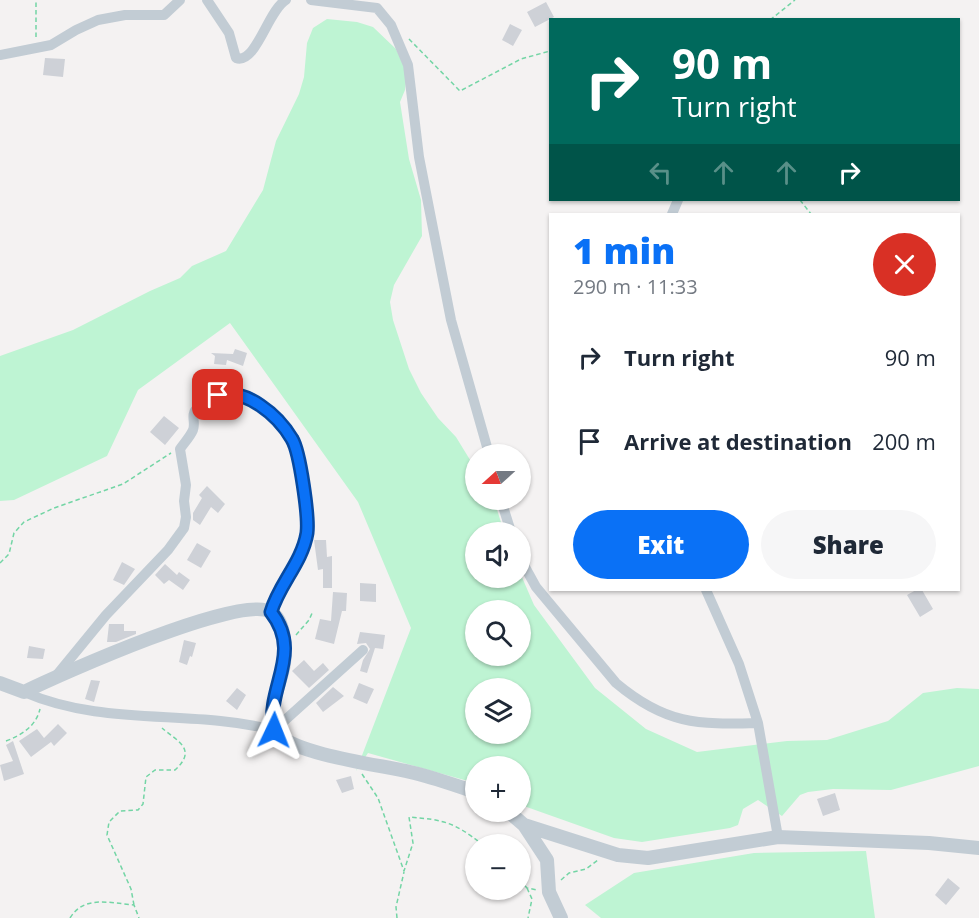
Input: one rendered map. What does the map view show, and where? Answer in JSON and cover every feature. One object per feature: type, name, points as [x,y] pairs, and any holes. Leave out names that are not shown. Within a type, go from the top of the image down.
[{"type":"street","points":[[0,55],[35,50],[51,45],[98,20],[125,15],[164,15],[180,0]]},
{"type":"street","points":[[207,0],[229,33],[236,58],[240,59],[247,58],[252,52],[271,15],[280,3],[286,0]]},
{"type":"street","points":[[311,0],[377,8],[391,25],[408,65],[419,157],[451,320],[486,444]]},
{"type":"street","points":[[56,676],[99,622],[168,550],[184,528],[186,485],[180,449],[193,430],[193,414],[197,408],[218,395],[229,393],[256,403],[292,438],[297,452],[308,512],[307,532],[298,560],[274,599],[271,612]]},
{"type":"street","points":[[531,578],[536,587],[626,692],[672,717],[688,722],[758,723]]},
{"type":"street","points":[[706,591],[738,664],[758,723],[778,837]]},
{"type":"street","points":[[24,692],[56,676],[168,630],[214,616],[258,609],[271,612],[280,624],[285,640],[285,662],[272,718],[274,730]]},
{"type":"street","points":[[274,730],[363,650]]},
{"type":"street","points":[[0,683],[67,708],[112,714],[235,721],[274,730],[282,738],[301,747],[411,772],[465,789]]},
{"type":"street","points":[[521,822],[547,860],[549,892],[561,918]]},
{"type":"street","points":[[524,825],[618,855],[648,858],[778,837],[929,843],[979,848]]},
{"type":"path","points":[[35,50],[36,0]]},
{"type":"path","points":[[772,18],[795,0]]},
{"type":"path","points":[[407,38],[460,91],[521,59],[549,51]]},
{"type":"path","points":[[801,201],[810,213]]},
{"type":"path","points":[[0,563],[9,554],[14,533],[24,522],[54,508],[123,484],[180,449]]},
{"type":"path","points":[[285,640],[297,634],[309,621],[314,611]]},
{"type":"path","points":[[6,741],[22,735],[37,719],[40,710],[38,701],[24,692]]},
{"type":"path","points":[[139,918],[131,889],[107,835],[109,822],[120,812],[138,810],[143,804],[146,777],[155,770],[176,770],[183,763],[185,751],[179,739],[159,725],[154,716]]},
{"type":"path","points":[[352,760],[378,798],[404,871]]},
{"type":"path","points":[[397,918],[396,907],[413,843],[409,817],[452,823],[468,834]]},
{"type":"path","points":[[531,889],[549,892],[569,873],[585,869],[599,860]]},
{"type":"path","points":[[528,918],[531,897]]},
{"type":"path","points":[[70,918],[76,907],[87,903],[134,905]]},
{"type":"green space","points":[[327,19],[357,22],[373,27],[396,49],[407,73],[405,90],[400,102],[409,159],[421,200],[422,236],[394,285],[390,302],[393,320],[409,369],[421,393],[465,452],[465,510],[497,510],[501,522],[465,522],[465,588],[527,588],[534,605],[595,688],[646,729],[697,752],[787,741],[827,740],[888,721],[923,693],[957,688],[979,689],[979,766],[891,790],[833,789],[808,792],[800,795],[782,816],[758,800],[743,809],[738,825],[730,828],[642,842],[614,838],[531,809],[531,756],[465,756],[465,780],[368,753],[356,771],[411,628],[358,502],[230,323],[138,390],[107,456],[14,500],[0,501],[0,356],[73,330],[180,278],[192,266],[226,251],[263,190],[276,141],[299,94],[304,77],[307,43],[313,28]]},
{"type":"green space","points":[[866,851],[875,918],[601,918],[585,905],[634,873],[754,853]]},
{"type":"building","points":[[546,2],[554,17],[535,27],[527,12]]},
{"type":"building","points":[[510,24],[522,30],[513,46],[502,40]]},
{"type":"building","points":[[45,58],[65,59],[63,77],[43,75]]},
{"type":"building","points":[[235,349],[247,353],[243,366],[227,360],[226,365],[214,364],[215,356],[211,353],[233,354]]},
{"type":"building","points":[[164,416],[179,428],[165,445],[150,432]]},
{"type":"building","points":[[207,486],[225,504],[218,513],[211,507],[200,525],[193,520],[193,513],[202,498],[199,495]]},
{"type":"building","points":[[314,540],[326,540],[327,557],[332,556],[332,588],[323,588],[323,569],[318,570]]},
{"type":"building","points":[[197,543],[211,551],[201,568],[187,560]]},
{"type":"building","points":[[122,562],[135,569],[124,585],[113,580]]},
{"type":"building","points":[[165,564],[177,575],[179,572],[190,580],[183,590],[169,580],[164,584],[155,575]]},
{"type":"building","points":[[360,583],[376,584],[376,602],[360,601]]},
{"type":"building","points":[[914,591],[923,591],[933,609],[920,617],[907,595]]},
{"type":"building","points":[[333,592],[347,593],[346,611],[342,611],[334,644],[315,639],[320,619],[331,621]]},
{"type":"building","points":[[109,624],[124,624],[124,631],[136,631],[136,634],[116,642],[107,642]]},
{"type":"building","points":[[360,632],[385,635],[383,649],[375,648],[367,673],[360,671],[363,660],[370,649],[366,643],[357,644]]},
{"type":"building","points":[[184,640],[196,643],[187,665],[179,662]]},
{"type":"building","points":[[29,646],[45,649],[43,659],[27,658]]},
{"type":"building","points":[[304,660],[314,671],[323,663],[329,670],[309,688],[292,671]]},
{"type":"building","points":[[91,680],[100,681],[94,702],[85,699]]},
{"type":"building","points":[[359,683],[374,689],[367,704],[353,698]]},
{"type":"building","points":[[333,687],[344,696],[323,712],[316,703]]},
{"type":"building","points":[[237,688],[246,695],[237,710],[226,701]]},
{"type":"building","points":[[58,724],[67,733],[54,746],[51,742],[31,757],[19,741],[37,729],[44,738]]},
{"type":"building","points":[[13,741],[24,774],[4,781],[0,765],[13,761],[6,745]]},
{"type":"building","points":[[351,776],[354,789],[342,793],[336,780]]},
{"type":"building","points":[[835,793],[840,810],[823,816],[817,799]]},
{"type":"building","points":[[948,878],[960,888],[946,905],[935,895]]},
{"type":"route","points":[[218,395],[229,393],[256,403],[292,438],[297,452],[308,512],[307,532],[303,547],[298,560],[274,599],[271,612],[280,624],[285,640],[285,662],[272,718],[274,730]]}]
